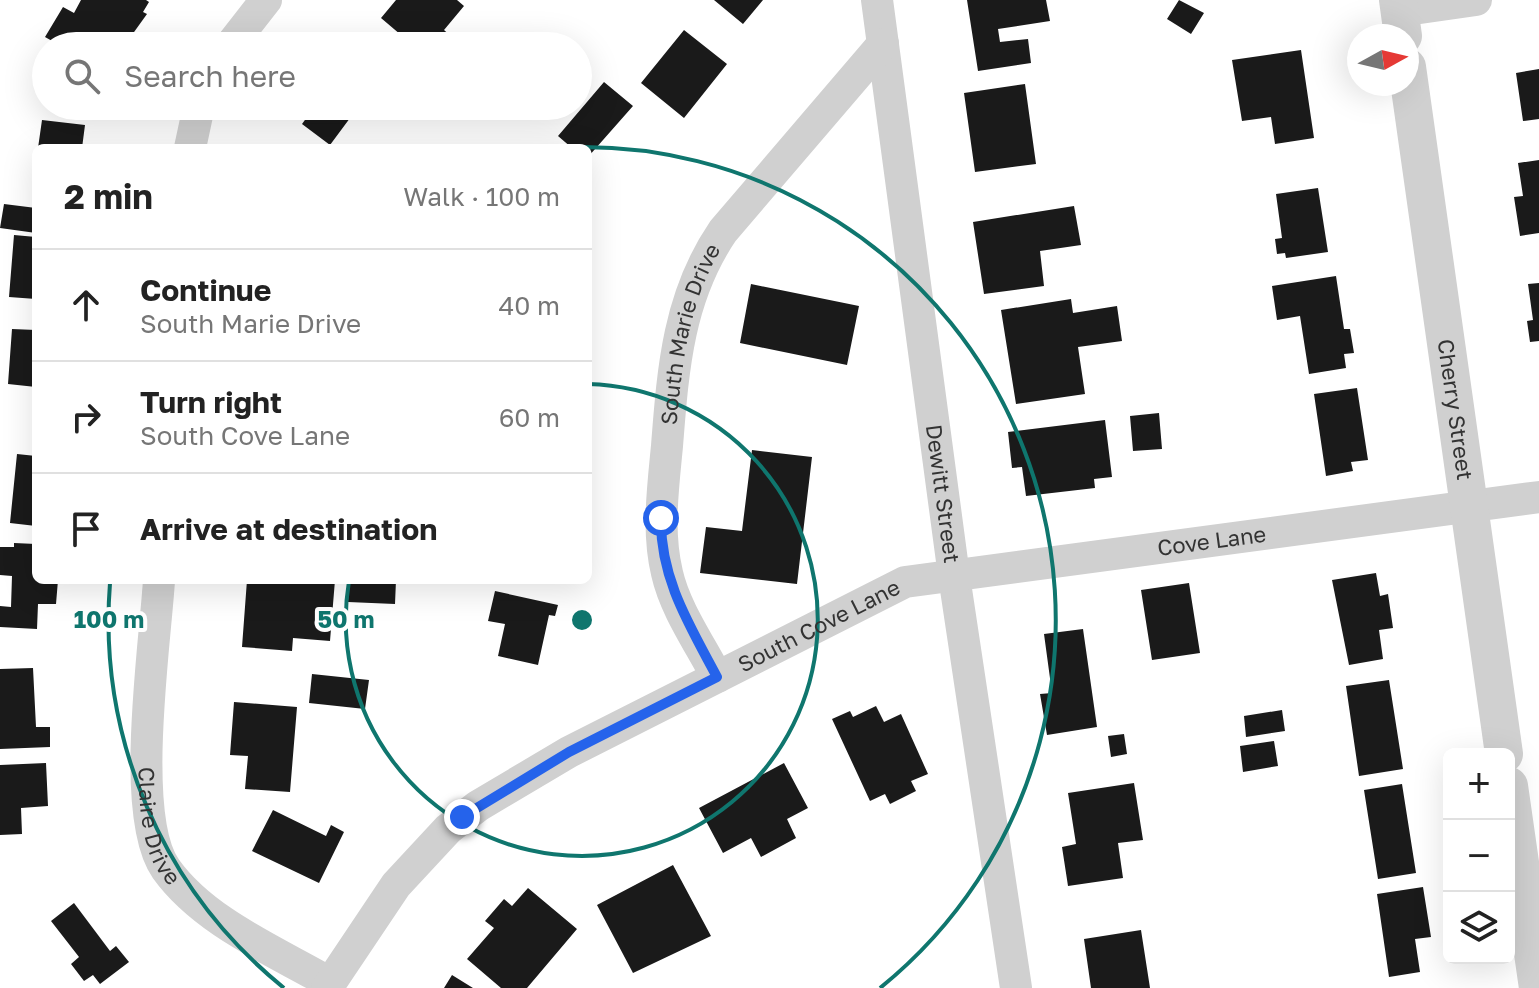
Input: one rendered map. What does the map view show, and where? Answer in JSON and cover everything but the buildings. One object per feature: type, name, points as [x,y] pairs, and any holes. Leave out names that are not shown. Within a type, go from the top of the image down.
[{"type":"street","points":[[241,32],[266,0]]},
{"type":"street","name":"Dewitt Street","points":[[877,0],[954,576],[1016,988]]},
{"type":"street","points":[[1400,16],[1476,0]]},
{"type":"street","name":"South Marie Drive","points":[[717,677],[674,594],[662,547],[661,507],[669,417],[683,314],[705,260],[723,231],[883,44]]},
{"type":"street","name":"Cherry Street","points":[[1411,96],[1503,748]]},
{"type":"street","points":[[191,144],[196,120]]},
{"type":"street","name":"Cove Lane","points":[[954,576],[1539,497]]},
{"type":"street","name":"South Cove Lane","points":[[328,985],[381,905],[462,817],[569,752],[905,582],[954,576]]},
{"type":"street","name":"Claire Drive","points":[[159,584],[147,755],[152,839],[166,869],[209,912],[328,985]]},
{"type":"street","points":[[1514,820],[1538,988]]},
{"type":"route","points":[[462,817],[569,752],[717,677],[667,576],[661,518]]}]
